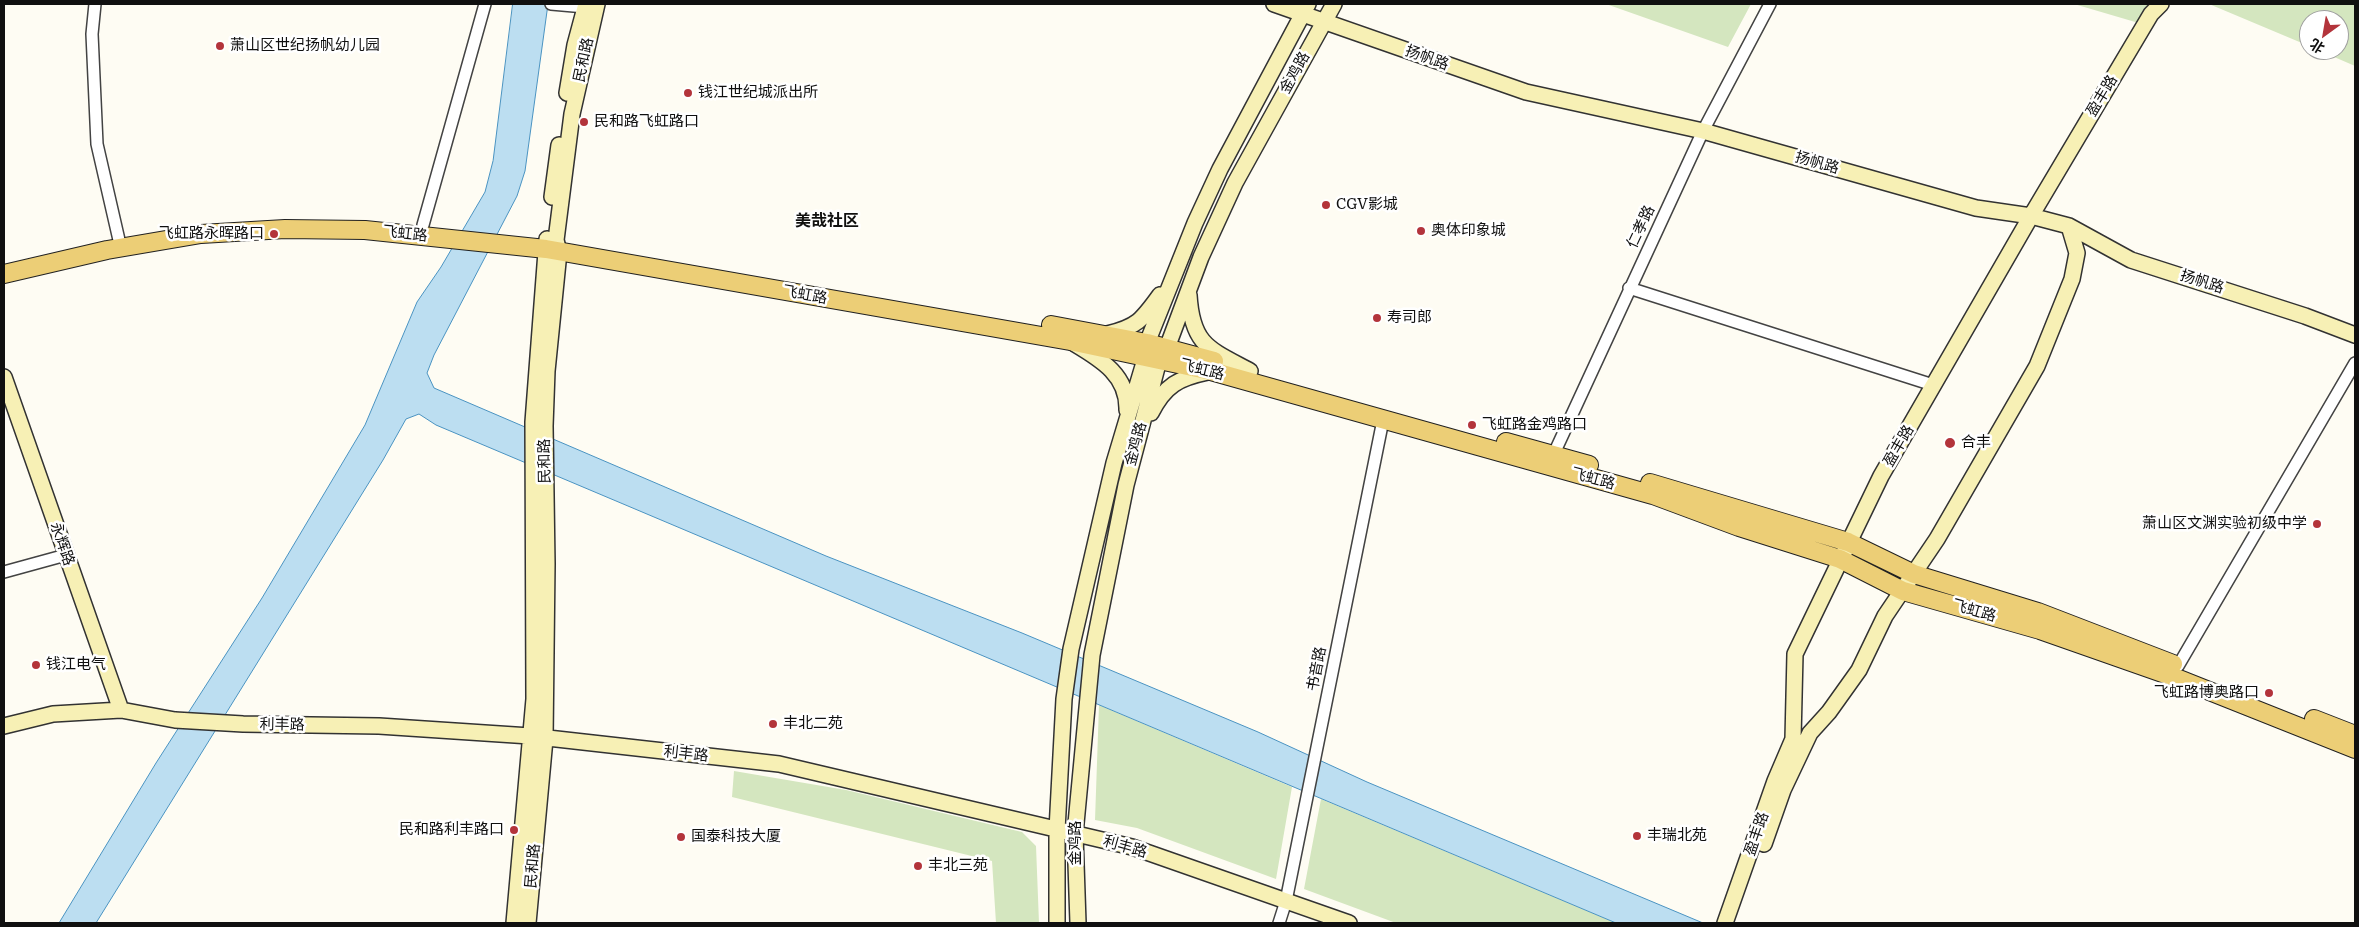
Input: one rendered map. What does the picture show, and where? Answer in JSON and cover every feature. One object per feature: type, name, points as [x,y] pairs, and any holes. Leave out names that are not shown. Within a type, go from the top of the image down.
[{"type":"main road","name":"扬帆路","points":[[1274,4],[1304,9],[1323,21],[1526,92],[1703,131],[1976,208],[2031,216],[2069,226],[2131,260],[2305,316],[2355,335]]},
{"type":"main road","name":"金鸡路","points":[[1057,923],[1057,830],[1064,699],[1071,649],[1114,463],[1126,424],[1155,352],[1189,289],[1201,257],[1235,183],[1334,4]]},
{"type":"main road","name":"盈丰路","points":[[1725,923],[1774,781],[1793,739],[1795,654],[1848,542],[1881,476],[2031,216],[2151,14],[2161,4]]},
{"type":"main road","name":"民和路","points":[[514,923],[534,689],[533,422],[552,246],[589,5]]},
{"type":"main road","name":"金鸡路","points":[[1078,923],[1075,834],[1092,655],[1155,352],[1174,276],[1220,169],[1304,9]]},
{"type":"main road","name":"飞虹路","points":[[4,268],[120,240],[195,226],[290,219],[368,220],[423,225],[455,234]]},
{"type":"main road","name":"盈丰路","points":[[1735,923],[1783,790],[1810,733],[1830,712],[1859,670],[1885,616],[1937,539],[2038,366],[2072,279],[2077,253],[2069,226]]},
{"type":"main road","name":"飞虹路","points":[[4,274],[107,250],[201,234],[285,228],[455,234],[552,246],[1106,334],[1211,371],[1383,420],[1551,461],[1653,495],[1739,527],[1840,559],[1903,591],[2040,630],[2174,676],[2355,749]]},
{"type":"main road","name":"飞虹路","points":[[552,246],[1070,340],[1155,352],[1250,371],[1551,461],[1848,542],[1914,574],[2038,612],[2355,735]]},
{"type":"main road","name":"民和路","points":[[528,923],[545,738],[547,564],[545,426],[552,246]]},
{"type":"main road","points":[[1106,334],[1129,328],[1140,320],[1174,276]]},
{"type":"main road","points":[[1189,289],[1195,331],[1214,352],[1250,371]]},
{"type":"main road","points":[[1070,340],[1101,360],[1114,372],[1123,385],[1127,400],[1126,424]]},
{"type":"main road","points":[[1137,441],[1158,398],[1164,391],[1175,382],[1190,375],[1211,371]]},
{"type":"main road","name":"永辉路","points":[[4,377],[121,710]]},
{"type":"main road","name":"利丰路","points":[[4,726],[53,714],[121,710],[175,720],[244,724],[379,726],[530,736],[779,764],[1132,847],[1349,923]]},
{"type":"street","points":[[94,4],[92,34],[97,144],[120,240]]},
{"type":"street","points":[[423,225],[486,4]]},
{"type":"street","name":"仁孝路","points":[[1551,461],[1629,288],[1703,131],[1770,4]]},
{"type":"street","points":[[556,5],[589,5]]},
{"type":"street","points":[[1629,288],[1933,385]]},
{"type":"street","points":[[2178,666],[2355,363]]},
{"type":"street","name":"书音路","points":[[1279,923],[1286,901],[1383,420]]},
{"type":"street","points":[[4,572],[66,555]]},
{"type":"green space","points":[[1606,4],[1751,4],[1728,47]]},
{"type":"green space","points":[[2074,4],[2155,4],[2142,24]]},
{"type":"green space","points":[[2209,4],[2355,4],[2355,66],[2341,60],[2349,60],[2349,10],[2299,10],[2299,42]]},
{"type":"green space","points":[[1099,705],[1292,787],[1276,879],[1137,828],[1095,820]]},
{"type":"green space","points":[[734,771],[846,790],[1022,832],[1036,846],[1039,923],[996,923],[992,861],[732,797]]},
{"type":"green space","points":[[1321,799],[1616,923],[1396,923],[1304,889]]},
{"type":"water","points":[[513,4],[548,4],[525,171],[517,196],[434,355],[427,373],[434,388],[826,556],[1022,633],[1258,732],[1367,782],[1703,923],[1616,923],[436,425],[419,414],[406,419],[383,460],[96,923],[59,923],[156,763],[262,598],[365,425],[417,302],[441,267],[485,192],[493,161]]},
{"type":"place","name":"萧山区世纪扬帆幼儿园","points":[[220,46]]},
{"type":"place","name":"钱江世纪城派出所","points":[[688,93]]},
{"type":"place","name":"民和路飞虹路口","points":[[584,122]]},
{"type":"place","name":"CGV影城","points":[[1326,205]]},
{"type":"place","name":"奥体印象城","points":[[1421,231]]},
{"type":"place","name":"飞虹路永晖路口","points":[[274,234]]},
{"type":"place","name":"寿司郎","points":[[1377,318]]},
{"type":"place","name":"飞虹路金鸡路口","points":[[1472,425]]},
{"type":"place","name":"合丰","points":[[1950,443]]},
{"type":"place","name":"萧山区文渊实验初级中学","points":[[2317,524]]},
{"type":"place","name":"钱江电气","points":[[36,665]]},
{"type":"place","name":"飞虹路博奥路口","points":[[2269,693]]},
{"type":"place","name":"丰北二苑","points":[[773,724]]},
{"type":"place","name":"民和路利丰路口","points":[[514,830]]},
{"type":"place","name":"丰瑞北苑","points":[[1637,836]]},
{"type":"place","name":"国泰科技大厦","points":[[681,837]]},
{"type":"place","name":"丰北三苑","points":[[918,866]]},
{"type":"district","name":"美哉社区","points":[[827,221]]}]
